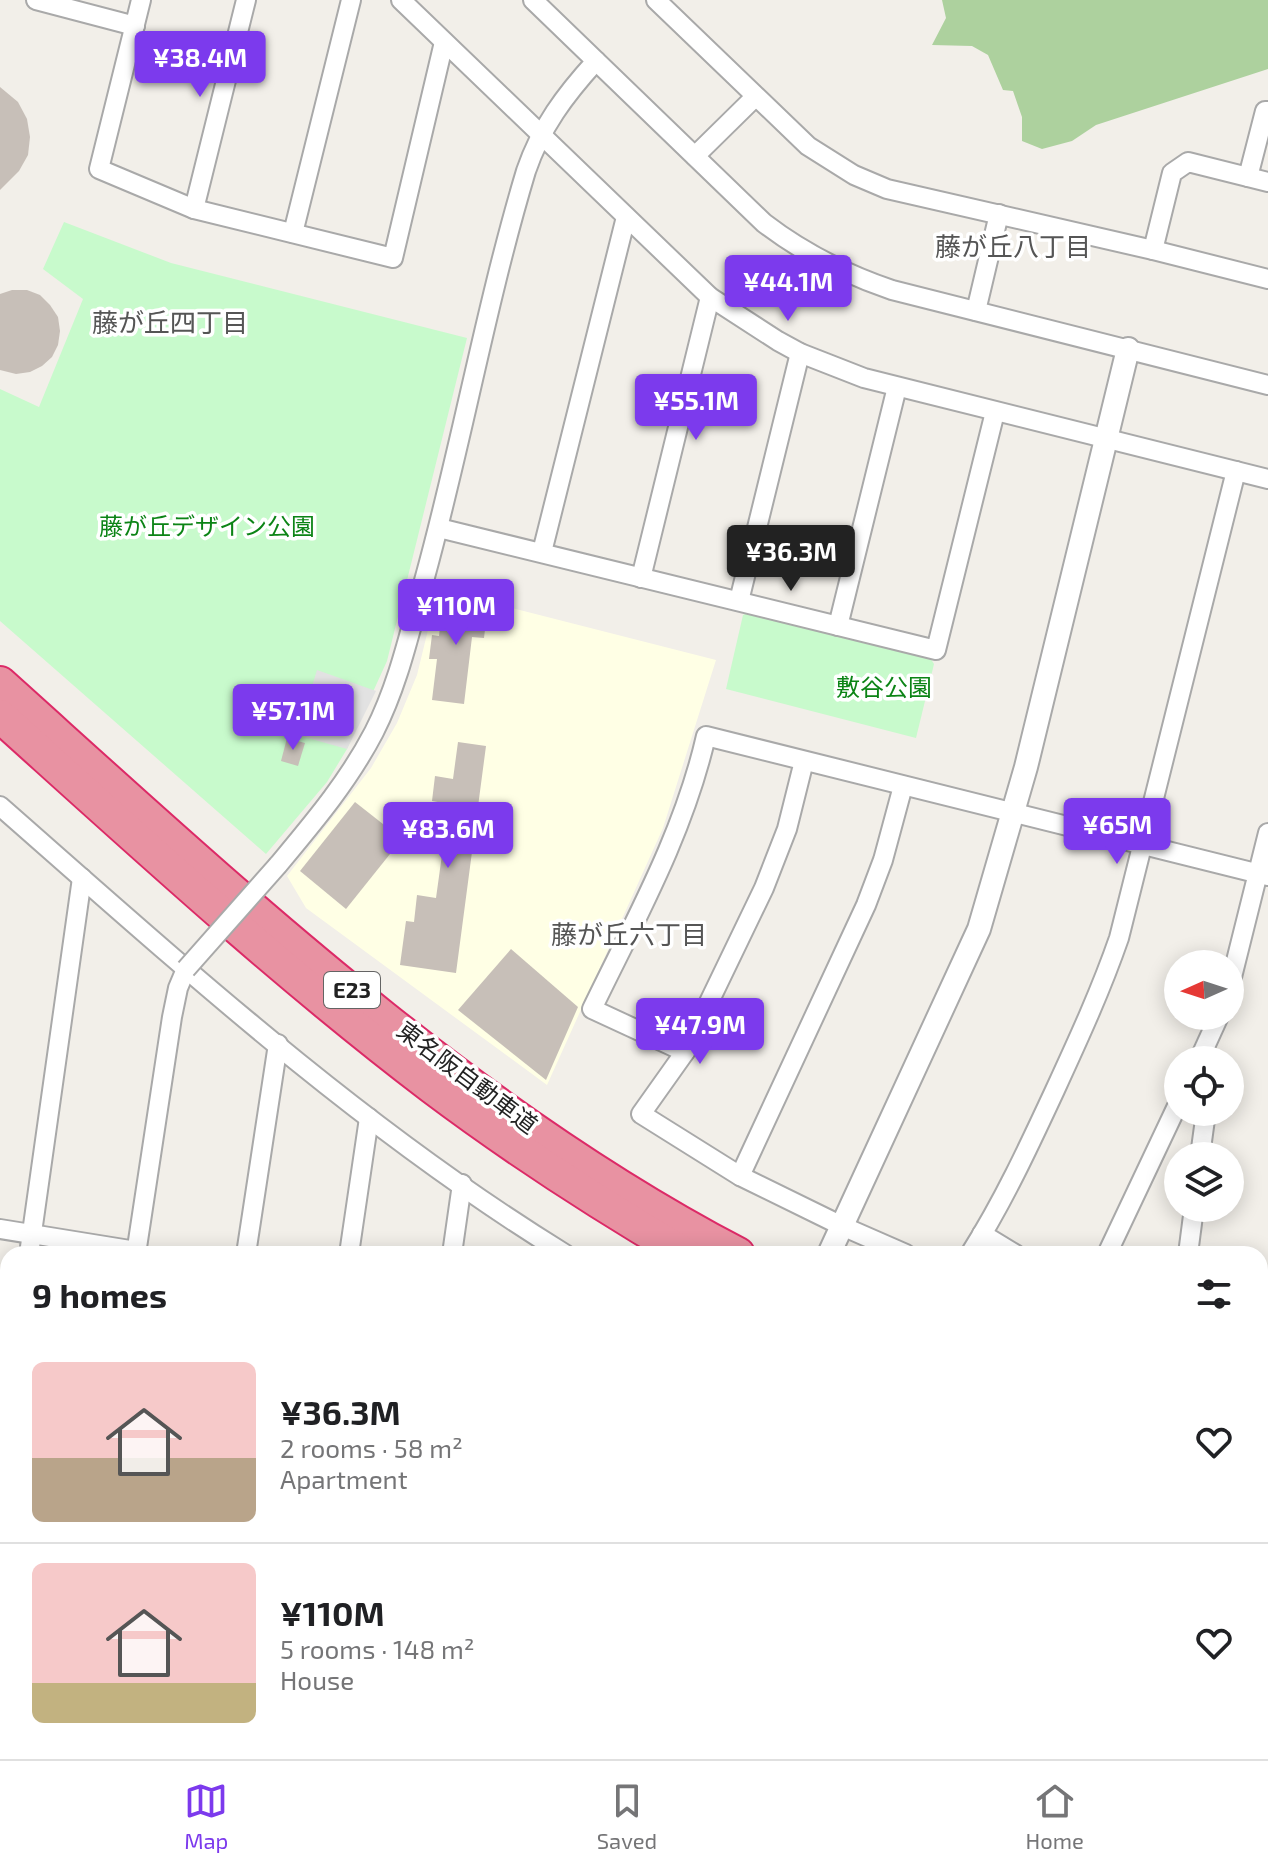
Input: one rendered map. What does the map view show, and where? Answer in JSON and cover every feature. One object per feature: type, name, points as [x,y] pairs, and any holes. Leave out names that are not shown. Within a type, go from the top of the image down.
[{"type":"highway","name":"東名阪自動車道","points":[[0,683],[226,887],[424,1047],[525,1123],[615,1183],[724,1246]]},
{"type":"highway","name":"東名阪自動車道","points":[[0,716],[211,907],[432,1087],[600,1204],[671,1246]]},
{"type":"street","points":[[36,0],[135,26]]},
{"type":"street","points":[[141,0],[99,169],[194,209],[393,258],[444,42]]},
{"type":"street","points":[[194,209],[246,0]]},
{"type":"street","points":[[293,233],[351,0]]},
{"type":"street","points":[[401,0],[710,297],[800,353],[855,375],[897,387],[1268,479]]},
{"type":"street","points":[[533,0],[764,223],[802,251],[866,282],[1268,385]]},
{"type":"street","points":[[656,0],[808,146],[854,175],[887,189],[1268,279]]},
{"type":"street","points":[[137,1246],[178,988],[186,969],[331,801],[375,731],[400,672],[439,528],[521,187],[541,135],[556,108],[596,61]]},
{"type":"street","points":[[695,156],[755,97]]},
{"type":"street","points":[[1248,177],[1265,111],[1268,111]]},
{"type":"street","points":[[1153,250],[1172,173],[1188,162],[1268,182]]},
{"type":"street","points":[[976,311],[999,214]]},
{"type":"street","points":[[542,552],[626,217]]},
{"type":"street","points":[[641,578],[710,297]]},
{"type":"street","points":[[833,1246],[979,929],[1014,813],[1128,349]]},
{"type":"street","points":[[739,601],[800,353]]},
{"type":"street","points":[[838,626],[897,387]]},
{"type":"street","points":[[439,528],[936,650],[995,412]]},
{"type":"street","points":[[975,1246],[1015,1173],[1097,999],[1119,938],[1236,471]]},
{"type":"street","points":[[685,1052],[592,1009],[682,820],[706,736],[1263,875]]},
{"type":"street","points":[[804,761],[787,829],[764,888],[685,1052],[641,1114],[740,1176],[888,1246]]},
{"type":"street","points":[[740,1176],[866,905],[883,860],[903,786]]},
{"type":"street","points":[[0,806],[186,969],[369,1118],[550,1246]]},
{"type":"street","points":[[1240,950],[1263,875],[1268,833]]},
{"type":"street","points":[[0,1229],[30,1245],[82,878]]},
{"type":"street","points":[[247,1246],[278,1044]]},
{"type":"street","points":[[350,1246],[369,1118]]},
{"type":"street","points":[[1111,1246],[1168,1126]]},
{"type":"street","points":[[453,1246],[462,1184]]},
{"type":"street","points":[[1189,1246],[1192,1222]]},
{"type":"street","points":[[982,1234],[1002,1246]]},
{"type":"shaded area","points":[[438,589],[716,660],[663,828],[547,1085],[306,908],[287,876],[371,768],[397,723],[417,675]]},
{"type":"shaded area","points":[[317,670],[376,691],[347,749],[297,735]]},
{"type":"green space","points":[[942,0],[1268,0],[1268,69],[1096,125],[1072,141],[1042,149],[1022,141],[1022,117],[1013,91],[1003,90],[988,55],[972,46],[932,45],[946,18]]},
{"type":"green space","name":"藤が丘デザイン公園","points":[[64,222],[171,263],[467,338],[387,661],[347,749],[327,782],[266,854],[0,621],[0,389],[39,407],[83,299],[43,269]]},
{"type":"green space","name":"敷谷公園","points":[[748,613],[929,656],[934,664],[916,738],[726,689],[743,615]]},
{"type":"building","points":[[0,87],[18,102],[27,119],[30,137],[28,155],[19,171],[0,190]]},
{"type":"building","points":[[27,290],[40,295],[58,317],[60,331],[52,357],[30,372],[16,374],[0,370],[0,294]]},
{"type":"building","points":[[443,598],[488,604],[484,638],[472,637],[464,704],[432,700],[437,659],[429,659],[432,635],[439,636]]},
{"type":"building","points":[[287,738],[305,743],[298,766],[281,761]]},
{"type":"building","points":[[458,742],[486,746],[456,973],[400,965],[406,921],[414,922],[417,895],[436,898],[449,804],[432,801],[435,776],[453,779]]},
{"type":"building","points":[[355,802],[402,839],[346,909],[300,871]]},
{"type":"building","points":[[511,949],[578,1007],[546,1080],[458,1010]]},
{"type":"district","name":"藤が丘八丁目","points":[[1013,247]]},
{"type":"district","name":"藤が丘四丁目","points":[[170,323]]},
{"type":"district","name":"藤が丘六丁目","points":[[629,935]]}]
